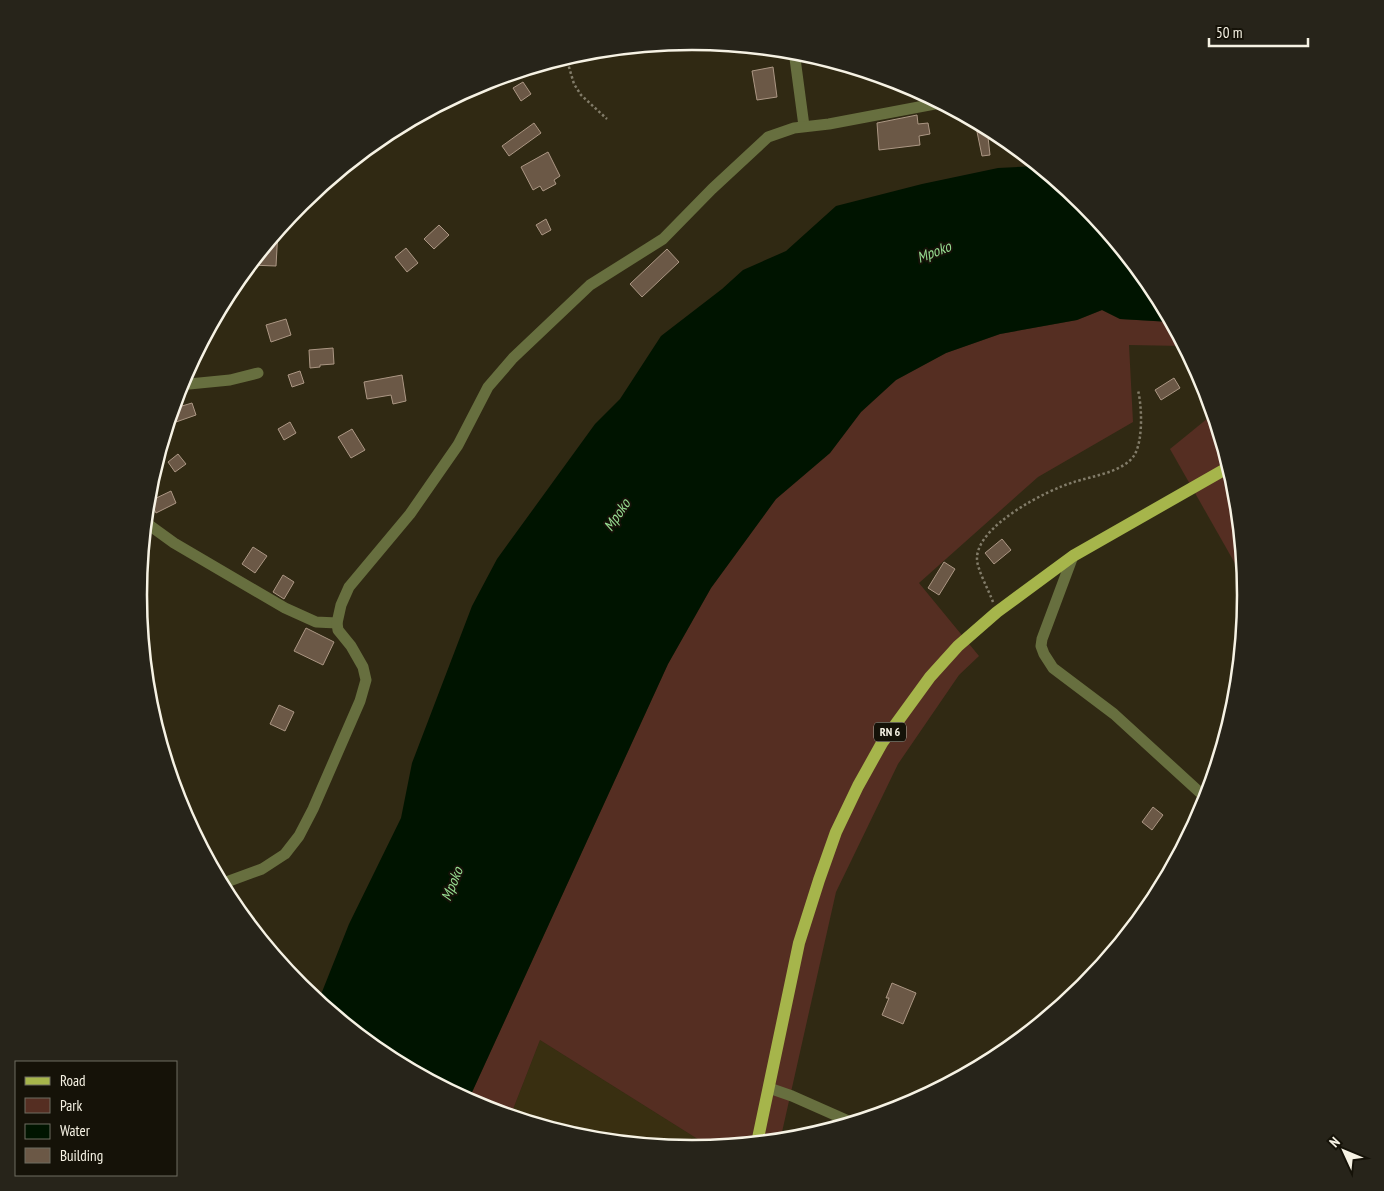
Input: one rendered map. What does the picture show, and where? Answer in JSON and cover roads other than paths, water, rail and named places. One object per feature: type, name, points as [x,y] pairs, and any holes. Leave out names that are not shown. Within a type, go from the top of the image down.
[{"type":"main road","name":"RN 6","points":[[758,1137],[799,943],[836,832],[858,786],[882,743],[930,677],[958,646],[997,612],[1073,556],[1223,471]]},
{"type":"street","points":[[795,60],[804,126]]},
{"type":"street","points":[[228,881],[262,869],[284,854],[299,836],[313,810],[360,701],[366,680],[363,667],[352,646],[338,630],[336,624],[341,605],[349,587],[410,514],[458,446],[488,386],[513,358],[590,285],[663,239],[712,189],[768,137],[804,126],[829,124],[930,105]]},
{"type":"street","points":[[189,384],[230,380],[258,372]]},
{"type":"street","points":[[151,526],[174,543],[285,608],[316,622],[336,624]]},
{"type":"street","points":[[1073,556],[1042,639],[1041,646],[1044,654],[1053,668],[1114,714],[1200,794]]},
{"type":"street","points":[[768,1088],[792,1096],[844,1119]]},
{"type":"water","name":"Mpoko","points":[[1028,166],[1052,185],[1078,210],[1125,263],[1146,292],[1163,322],[1120,319],[1102,310],[1077,320],[1000,334],[946,353],[896,380],[861,412],[830,453],[776,499],[711,588],[668,664],[471,1094],[419,1068],[389,1049],[332,1006],[321,995],[349,924],[401,818],[412,763],[472,606],[497,559],[595,424],[620,399],[661,336],[722,289],[743,270],[786,251],[836,206],[922,184],[998,168]]}]
